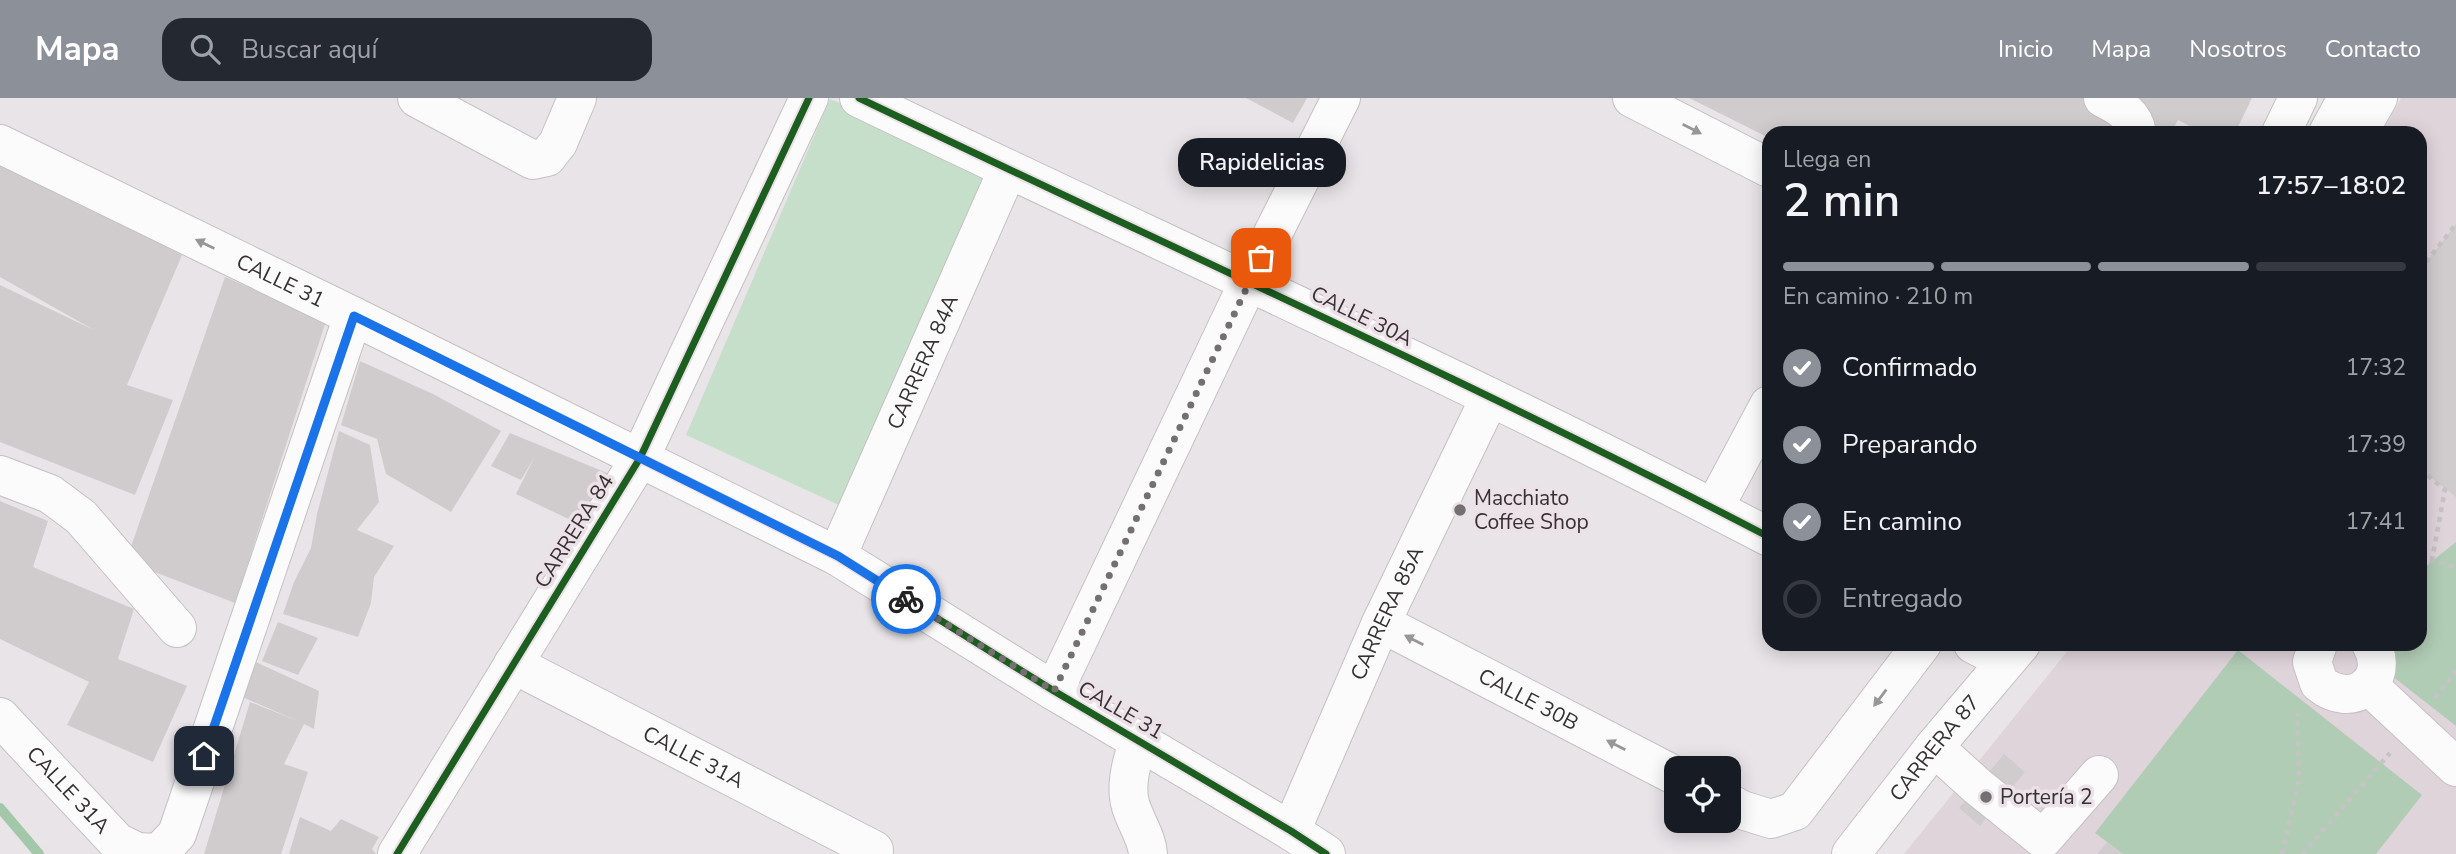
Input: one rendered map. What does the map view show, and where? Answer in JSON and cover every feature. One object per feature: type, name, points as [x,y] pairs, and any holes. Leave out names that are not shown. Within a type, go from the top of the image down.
[{"type":"street","points":[[417,98],[533,160],[547,156],[558,142],[577,98]]},
{"type":"street","name":"CARRERA 84","points":[[397,854],[640,458],[809,98]]},
{"type":"street","name":"CALLE 30A","points":[[859,98],[1250,281],[1762,533]]},
{"type":"street","points":[[1054,691],[1250,281],[1341,98]]},
{"type":"street","points":[[1632,98],[1762,164]]},
{"type":"street","points":[[2103,98],[2127,113],[2135,121],[2136,126]]},
{"type":"street","points":[[2146,126],[2152,98]]},
{"type":"street","points":[[2284,126],[2298,98]]},
{"type":"street","points":[[2332,126],[2347,98]]},
{"type":"street","points":[[2362,126],[2378,98]]},
{"type":"street","name":"CALLE 31","points":[[0,144],[838,556],[1054,691],[1326,854]]},
{"type":"street","name":"CARRERA 84A","points":[[838,556],[1009,169]]},
{"type":"street","name":"CALLE 31A","points":[[0,717],[117,842],[137,852],[159,853],[177,834],[354,316]]},
{"type":"street","name":"CARRERA 85A","points":[[1291,831],[1381,623],[1490,397]]},
{"type":"street","points":[[1714,508],[1762,418]]},
{"type":"street","points":[[0,475],[50,494],[81,517],[177,628]]},
{"type":"street","name":"CALLE 30B","points":[[1381,623],[1664,770]]},
{"type":"street","points":[[1741,809],[1771,819],[1795,811],[1917,651]]},
{"type":"street","name":"CARRERA 87","points":[[1851,854],[1934,747],[1999,651]]},
{"type":"street","points":[[2309,651],[2319,683],[2338,695],[2349,695],[2359,692],[2374,676],[2377,666],[2374,651]]},
{"type":"street","name":"CALLE 31A","points":[[513,664],[874,850]]},
{"type":"street","points":[[2368,685],[2456,767]]},
{"type":"street","points":[[1139,741],[1132,762],[1129,791],[1131,808],[1148,845],[1148,854]]},
{"type":"street","points":[[1934,747],[2043,839],[2099,775]]},
{"type":"path","points":[[2427,261],[2456,224]]},
{"type":"path","points":[[2427,475],[2445,490],[2432,560]]},
{"type":"path","points":[[2427,559],[2456,567]]},
{"type":"path","points":[[2302,854],[2413,726],[2456,670]]},
{"type":"path","points":[[2282,854],[2299,780],[2297,711]]},
{"type":"shaded area","points":[[2401,98],[2456,98],[2456,854],[1904,854],[2067,651],[2427,651],[2427,126],[2386,126]]},
{"type":"green space","points":[[830,99],[992,171],[839,505],[686,435]]},
{"type":"green space","points":[[2456,542],[2456,726],[2378,665],[2375,651],[2427,651],[2427,565]]},
{"type":"green space","points":[[2237,651],[2422,795],[2376,854],[2123,854],[2095,833]]},
{"type":"building","points":[[1246,98],[1307,98],[1293,123]]},
{"type":"building","points":[[1689,98],[2252,98],[2238,126],[2190,126],[2178,120],[2175,126],[1762,126],[1762,134]]},
{"type":"building","points":[[0,151],[182,255],[127,385],[173,400],[135,495],[0,442],[0,285],[94,330],[0,277]]},
{"type":"building","points":[[2456,224],[2456,497],[2427,474],[2427,261]]},
{"type":"building","points":[[225,277],[326,321],[235,603],[126,561]]},
{"type":"building","points":[[360,361],[433,394],[501,431],[451,512],[386,474],[377,439],[341,425]]},
{"type":"building","points":[[339,431],[370,445],[379,502],[357,530],[394,546],[374,577],[371,603],[358,637],[283,614],[294,582],[311,548]]},
{"type":"building","points":[[510,433],[612,475],[581,525],[516,494],[534,458],[521,480],[491,466]]},
{"type":"building","points":[[0,501],[48,521],[33,567],[134,609],[118,659],[187,686],[153,762],[67,725],[89,682],[0,639]]},
{"type":"building","points":[[278,622],[318,638],[298,675],[262,661]]},
{"type":"building","points":[[251,660],[319,691],[314,729],[304,724],[284,764],[308,772],[281,854],[204,854],[250,702],[298,721],[240,696]]},
{"type":"building","name":"Portería 2","points":[[2004,754],[2025,772],[1980,826],[1959,808]]},
{"type":"building","points":[[300,817],[331,831],[341,819],[379,837],[372,849],[376,854],[289,854]]},
{"type":"building","points":[[2107,842],[2123,854],[2097,854]]},
{"type":"waterway","points":[[0,808],[39,854]]},
{"type":"cycle path","points":[[397,854],[640,458],[809,98]]},
{"type":"cycle path","points":[[859,98],[1430,368],[1762,533]]},
{"type":"cycle path","points":[[640,458],[837,556],[1054,691],[1326,854]]},
{"type":"way so far","points":[[906,599],[1054,691],[1261,258]]},
{"type":"place","name":"Rapidelicias","points":[[1261,258]]},
{"type":"place","name":"Macchiato Coffee Shop","points":[[1460,510]]},
{"type":"place","name":"Portería 2","points":[[1986,797]]},
{"type":"route","points":[[204,756],[354,316],[838,556],[906,599]]}]
